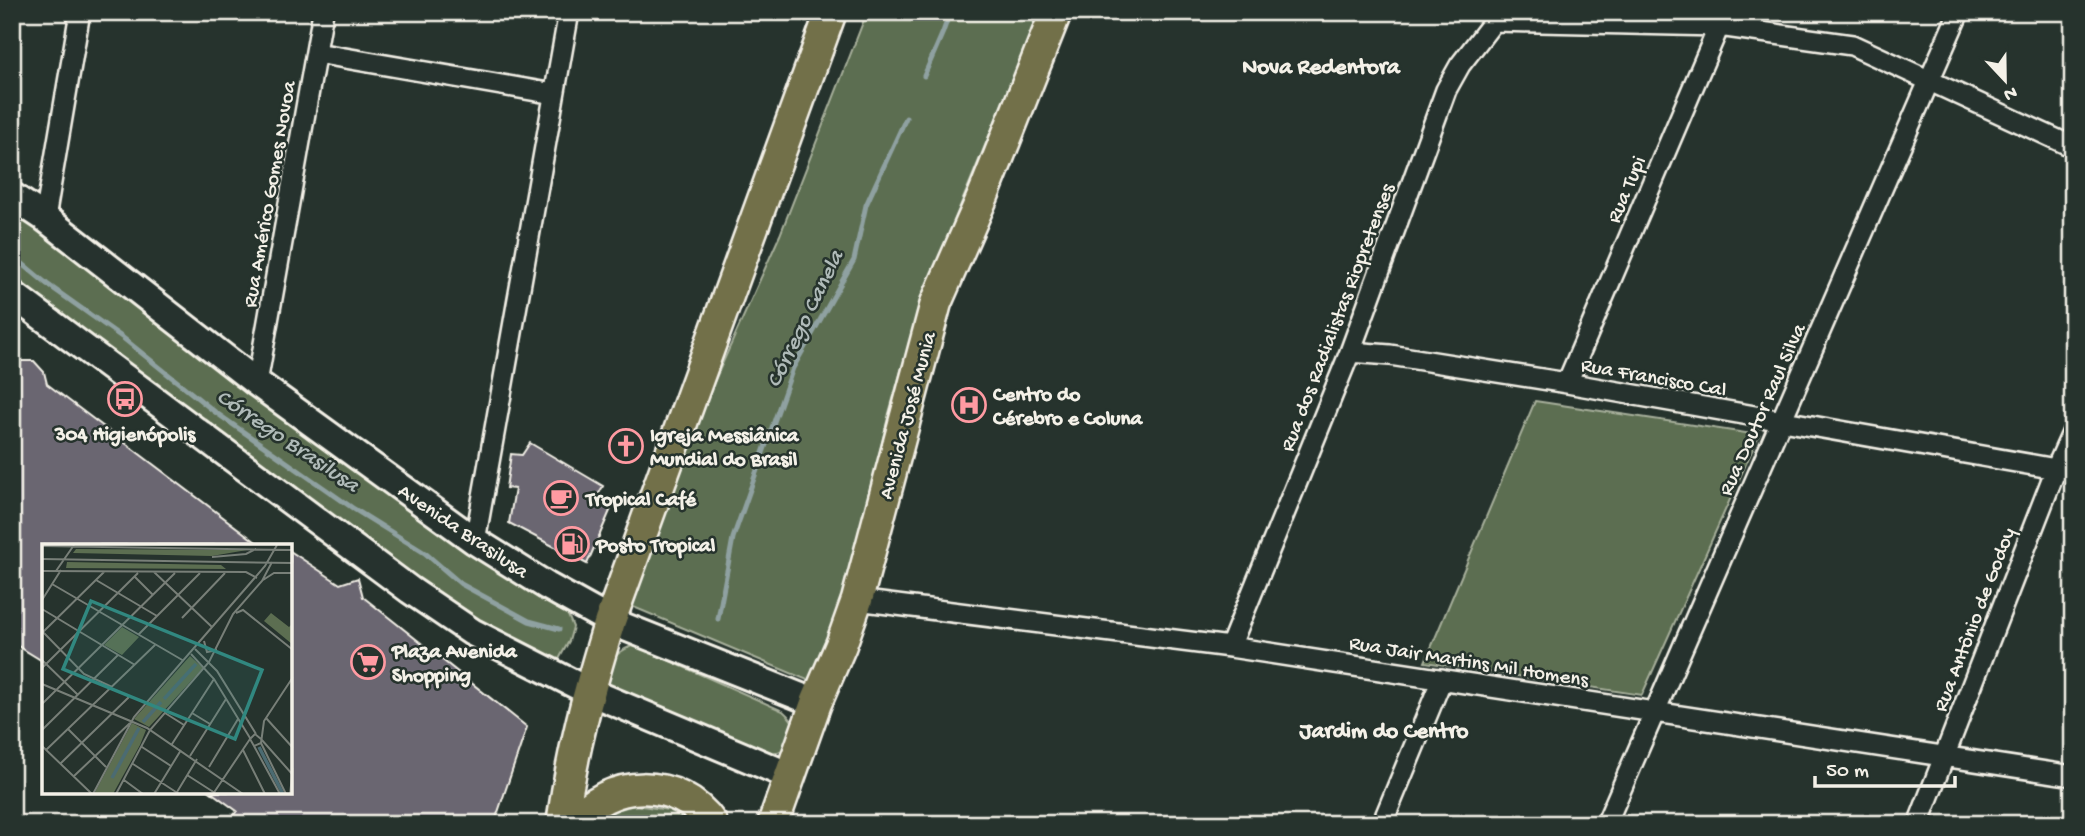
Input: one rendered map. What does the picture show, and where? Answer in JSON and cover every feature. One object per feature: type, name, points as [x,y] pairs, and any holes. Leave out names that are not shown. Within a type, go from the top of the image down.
[{"type":"main road","points":[[562,824],[569,770],[588,691],[610,621],[831,12]]},
{"type":"main road","name":"Avenida José Munia","points":[[773,824],[816,703],[857,600],[936,303],[983,196],[1056,12]]},
{"type":"main road","name":"Avenida Brasilusa","points":[[12,196],[45,218],[257,383],[475,541],[610,621],[816,703]]},
{"type":"main road","points":[[12,294],[472,632],[588,691],[790,776]]},
{"type":"main road","points":[[574,824],[593,804],[610,793],[627,789],[648,789],[660,790],[690,802],[706,815],[712,824]]},
{"type":"street","points":[[45,218],[80,12]]},
{"type":"street","name":"Rua Américo Gomes Novoa","points":[[257,383],[323,12]]},
{"type":"street","points":[[475,541],[569,12]]},
{"type":"street","name":"Rua Doutor Raul Silva","points":[[1606,824],[1959,12]]},
{"type":"street","points":[[1496,17],[1722,19],[1852,45],[2073,147]]},
{"type":"street","name":"Rua dos Radialistas Riopretenses","points":[[1230,647],[1350,352],[1446,90],[1460,65],[1496,17]]},
{"type":"street","name":"Rua Tupi","points":[[1567,383],[1722,19]]},
{"type":"street","points":[[316,53],[554,94]]},
{"type":"street","name":"Rua Francisco Cal","points":[[1350,352],[1390,355],[1567,383],[2064,470]]},
{"type":"street","name":"Rua Antônio de Godoy","points":[[1918,824],[1943,757],[2064,470],[2073,432]]},
{"type":"street","name":"Rua Jair Martins Mil Homens","points":[[857,600],[1230,647],[2073,776]]},
{"type":"street","points":[[1382,824],[1442,679]]},
{"type":"green space","points":[[867,12],[1040,12],[921,301],[889,413],[845,598],[812,682],[631,606],[697,420],[780,235]]},
{"type":"green space","points":[[12,207],[486,561],[567,613],[573,627],[558,661],[534,655],[438,596],[285,479],[12,282]]},
{"type":"green space","points":[[1535,401],[1759,435],[1642,695],[1425,662]]},
{"type":"green space","points":[[634,645],[783,711],[792,720],[794,728],[787,748],[778,752],[766,752],[608,688],[607,672],[611,660]]},
{"type":"green space","points":[[635,805],[669,810],[695,824],[597,824],[619,809]]},
{"type":"building","points":[[12,361],[34,361],[44,372],[47,384],[259,544],[42,544],[42,661],[18,646],[12,637]]},
{"type":"building","points":[[530,443],[603,486],[597,497],[613,504],[587,564],[509,523],[515,489],[506,488],[511,454],[522,455]]},
{"type":"building","name":"Plaza Avenida Shopping","points":[[292,552],[340,584],[358,578],[363,597],[527,727],[494,824],[227,824],[237,811],[214,794],[292,794]]},
{"type":"waterway","name":"Córrego Canela","points":[[924,76],[950,12]]},
{"type":"waterway","name":"Córrego Canela","points":[[718,619],[733,538],[793,368],[854,260],[866,205],[906,118]]},
{"type":"waterway","name":"Córrego Brasilusa","points":[[12,255],[47,284],[123,338],[215,412],[354,509],[425,553],[461,584],[529,621],[559,629]]},
{"type":"place","name":"304 Higienópolis","points":[[125,399]]},
{"type":"place","name":"Centro do Cérebro e Coluna","points":[[969,405]]},
{"type":"place","name":"Igreja Messiânica Mundial do Brasil","points":[[626,446]]},
{"type":"place","name":"Tropical Café","points":[[561,498]]},
{"type":"place","name":"Posto Tropical","points":[[572,544]]},
{"type":"place","name":"Plaza Avenida Shopping","points":[[368,662]]},
{"type":"district","name":"Nova Redentora","points":[[1321,65]]},
{"type":"district","name":"Jardim do Centro","points":[[1384,729]]}]
